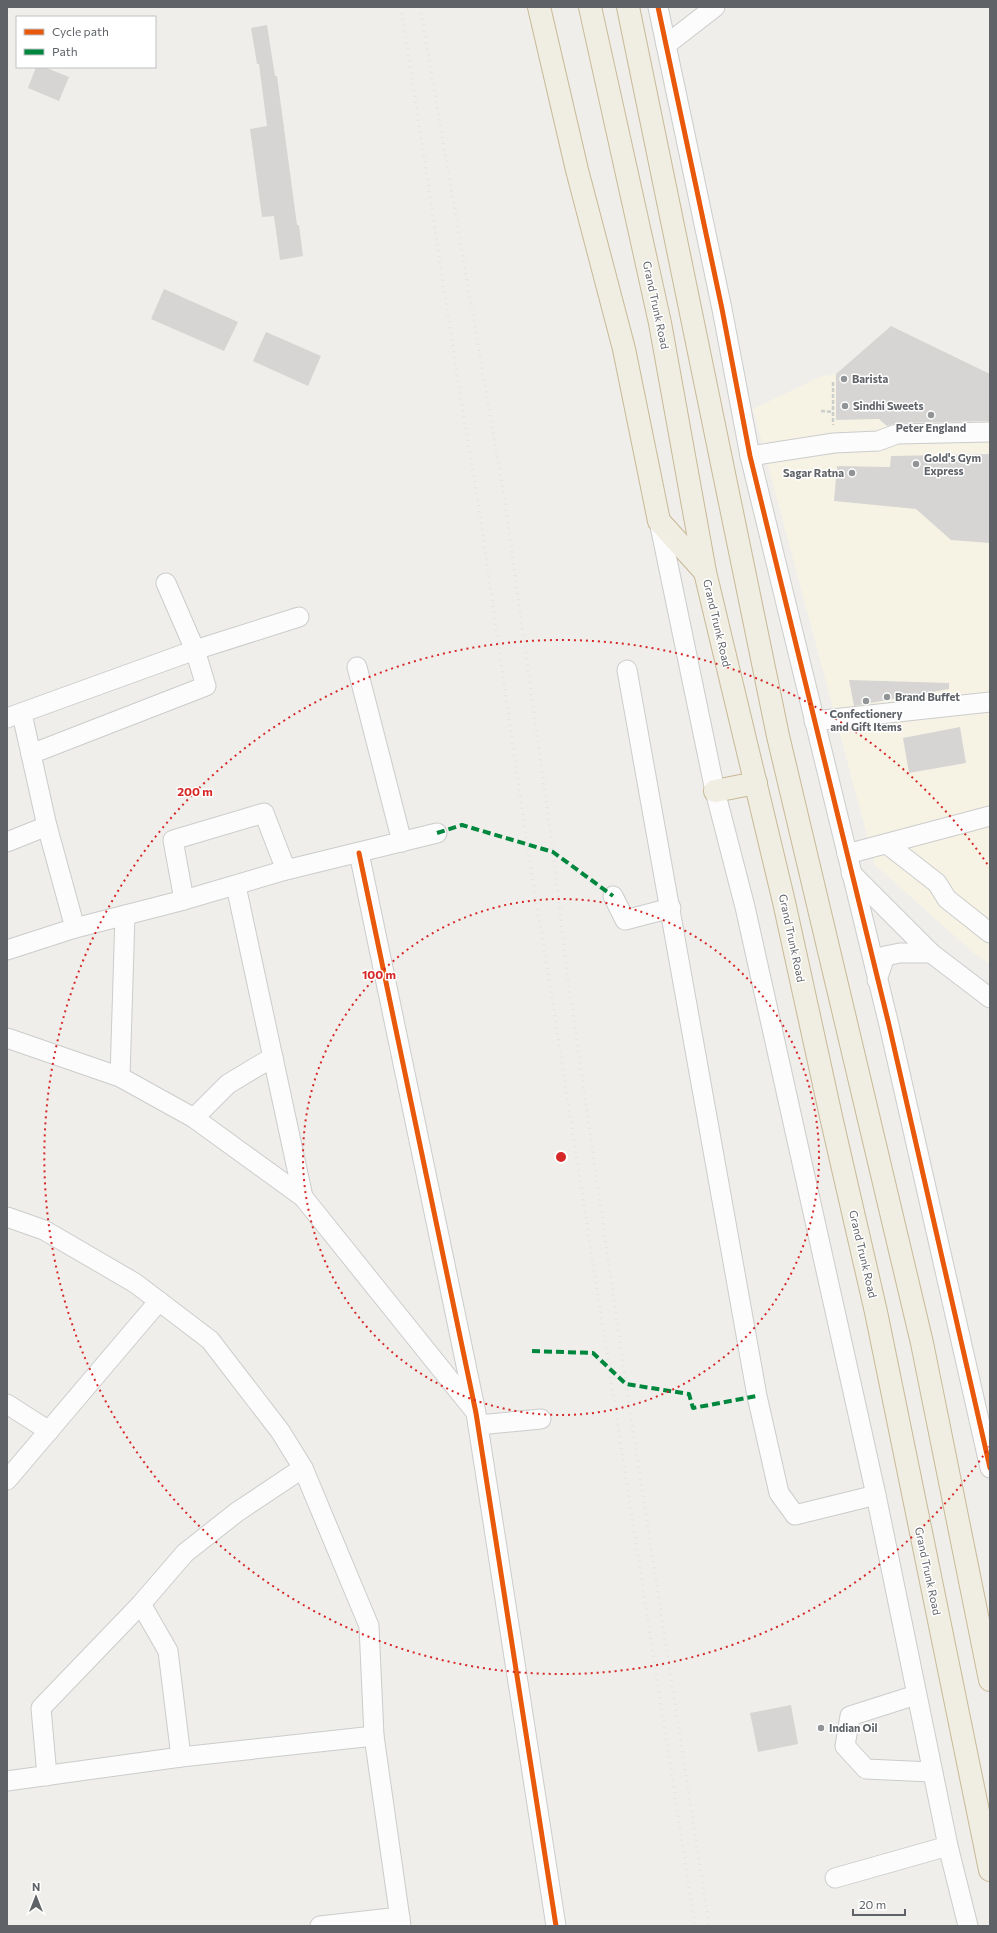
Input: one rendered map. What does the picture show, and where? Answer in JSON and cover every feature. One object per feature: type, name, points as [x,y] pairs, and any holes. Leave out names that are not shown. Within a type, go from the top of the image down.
[{"type":"highway","points":[[539,7],[577,170],[624,350],[659,521],[705,572]]},
{"type":"highway","name":"Grand Trunk Road","points":[[590,7],[660,323],[705,572],[756,783],[876,1312],[990,1870]]},
{"type":"highway","points":[[628,7],[716,441],[778,736],[922,1343],[990,1680]]},
{"type":"highway","points":[[715,791],[756,783]]},
{"type":"street","points":[[658,7],[722,309],[749,448],[877,980],[990,1468]]},
{"type":"street","points":[[666,45],[715,7]]},
{"type":"street","points":[[749,448],[878,441],[897,434],[990,432]]},
{"type":"street","points":[[878,441],[898,447],[990,445]]},
{"type":"street","points":[[659,521],[715,791],[745,907],[876,1495],[948,1846],[968,1926]]},
{"type":"street","points":[[31,754],[206,686],[195,650],[166,583]]},
{"type":"street","points":[[75,928],[47,826],[31,754],[15,716],[195,650],[299,617]]},
{"type":"street","points":[[357,667],[402,842]]},
{"type":"street","points":[[627,670],[671,908],[757,1396],[779,1492],[795,1515],[876,1495]]},
{"type":"street","points":[[814,721],[990,702]]},
{"type":"street","points":[[184,900],[173,840],[264,812],[286,870]]},
{"type":"street","points":[[847,854],[990,816]]},
{"type":"street","points":[[7,842],[47,826]]},
{"type":"street","points":[[7,950],[75,928],[236,886],[286,870],[437,833]]},
{"type":"street","points":[[886,844],[937,883],[952,888],[990,919]]},
{"type":"street","points":[[359,853],[477,1419],[556,1926]]},
{"type":"street","points":[[851,873],[931,953],[990,998]]},
{"type":"street","points":[[937,883],[947,899],[990,933]]},
{"type":"street","points":[[236,886],[303,1196]]},
{"type":"street","points":[[613,896],[625,920],[671,908]]},
{"type":"street","points":[[120,1077],[125,915]]},
{"type":"street","points":[[877,980],[885,956],[900,953],[931,953]]},
{"type":"street","points":[[7,1038],[120,1077],[194,1118],[303,1196],[477,1419]]},
{"type":"street","points":[[194,1118],[228,1084],[272,1057]]},
{"type":"street","points":[[8,1221],[44,1230],[135,1283],[210,1340],[280,1431],[303,1468],[369,1626],[374,1736],[400,1922],[320,1926]]},
{"type":"street","points":[[7,1480],[159,1301]]},
{"type":"street","points":[[7,1404],[49,1431]]},
{"type":"street","points":[[477,1419],[541,1419]]},
{"type":"street","points":[[47,1776],[41,1708],[141,1604],[185,1553],[237,1512],[303,1468]]},
{"type":"street","points":[[141,1604],[168,1651],[181,1757]]},
{"type":"street","points":[[916,1695],[850,1716],[845,1746],[866,1769],[932,1772]]},
{"type":"street","points":[[7,1781],[181,1757],[374,1736]]},
{"type":"street","points":[[835,1878],[948,1846]]},
{"type":"path","points":[[833,382],[833,417]]},
{"type":"path","points":[[821,411],[833,412]]},
{"type":"shaded area","points":[[891,326],[990,374],[990,964],[975,954],[875,865],[753,409],[820,377],[836,374]]},
{"type":"building","points":[[267,25],[275,76],[277,76],[297,225],[299,225],[303,256],[280,260],[274,216],[262,217],[250,129],[267,126],[259,64],[257,64],[251,28]]},
{"type":"building","points":[[36,68],[46,68],[69,77],[59,101],[28,88]]},
{"type":"building","points":[[164,289],[238,322],[224,351],[151,319]]},
{"type":"building","points":[[891,326],[990,374],[990,421],[897,423],[887,426],[879,419],[836,420],[836,374]]},
{"type":"building","points":[[266,332],[321,356],[308,386],[253,361]]},
{"type":"building","points":[[990,454],[990,543],[951,540],[916,509],[834,501],[837,466],[890,467],[891,456]]},
{"type":"building","points":[[849,680],[949,683],[949,689],[854,706]]},
{"type":"building","points":[[960,727],[966,763],[909,773],[903,738]]},
{"type":"building","points":[[791,1705],[798,1744],[758,1752],[750,1713]]},
{"type":"railway","points":[[401,7],[479,508],[527,844],[695,1926]]},
{"type":"railway","points":[[420,7],[505,502],[553,852],[567,973],[626,1384],[709,1926]]},
{"type":"marked path","points":[[437,833],[462,825],[553,852],[613,896]]},
{"type":"marked path","points":[[532,1351],[593,1353],[626,1384],[689,1394],[693,1408],[757,1396]]},
{"type":"cycle path","points":[[658,7],[722,309],[750,456],[889,1025],[990,1468]]},
{"type":"cycle path","points":[[359,853],[476,1413],[556,1926]]},
{"type":"place","name":"Barista","points":[[844,379]]},
{"type":"place","name":"Sindhi Sweets","points":[[845,406]]},
{"type":"place","name":"Peter England","points":[[931,415]]},
{"type":"place","name":"Gold's Gym Express","points":[[916,464]]},
{"type":"place","name":"Sagar Ratna","points":[[852,473]]},
{"type":"place","name":"Brand Buffet","points":[[887,697]]},
{"type":"place","name":"Confectionery and Gift Items","points":[[866,701]]},
{"type":"place","name":"Indian Oil","points":[[821,1728]]}]
